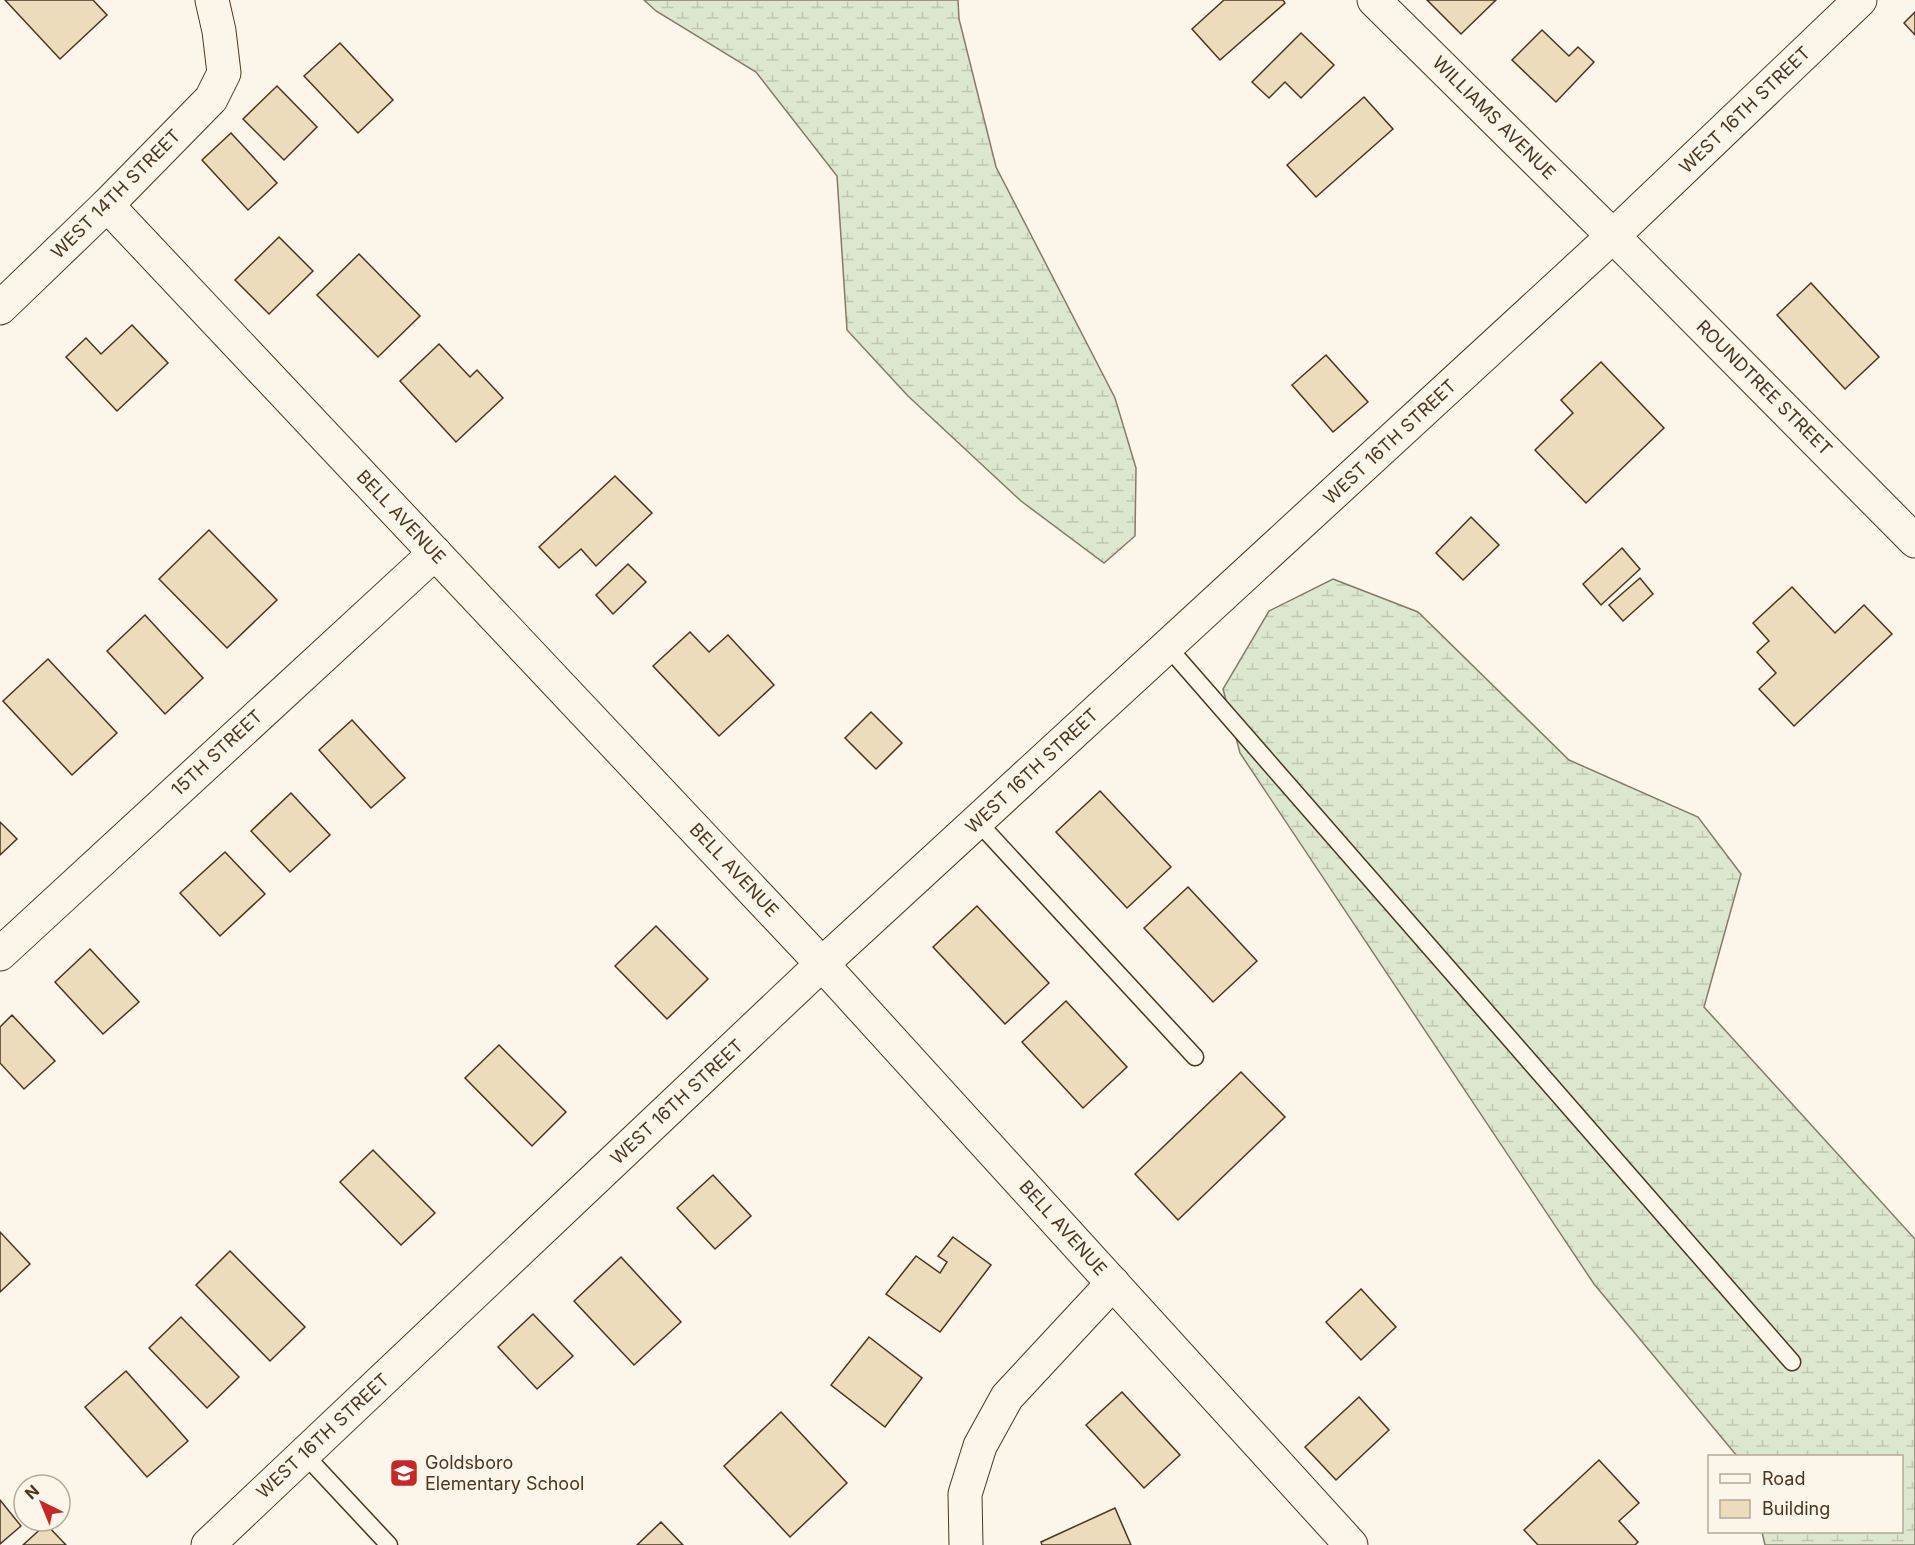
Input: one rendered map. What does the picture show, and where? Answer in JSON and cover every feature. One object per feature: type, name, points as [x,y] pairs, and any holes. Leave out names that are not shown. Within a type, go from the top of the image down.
[{"type":"street","name":"WEST 14TH STREET","points":[[0,308],[212,99],[224,73],[219,31],[212,0]]},
{"type":"street","name":"WILLIAMS AVENUE","points":[[1374,0],[1613,236]]},
{"type":"street","name":"WEST 16TH STREET","points":[[208,1545],[822,964],[1613,236],[1860,0]]},
{"type":"street","name":"BELL AVENUE","points":[[106,205],[822,964],[1352,1545]]},
{"type":"street","name":"ROUNDTREE STREET","points":[[1613,236],[1915,541]]},
{"type":"street","name":"15TH STREET","points":[[0,954],[435,553]]},
{"type":"street","points":[[966,1545],[965,1494],[980,1446],[1007,1397],[1113,1283]]},
{"type":"lane","points":[[1167,646],[1792,1362]]},
{"type":"lane","points":[[977,821],[1195,1057]]},
{"type":"lane","points":[[304,1454],[389,1545]]},
{"type":"green space","points":[[644,0],[958,0],[959,19],[996,167],[1115,398],[1136,468],[1135,536],[1104,563],[1021,501],[908,396],[847,330],[837,176],[756,72],[656,11]]},
{"type":"green space","points":[[1333,579],[1418,612],[1569,760],[1698,817],[1741,874],[1704,1007],[1915,1239],[1915,1545],[1765,1545],[1762,1533],[1903,1533],[1903,1455],[1736,1455],[1594,1284],[1240,753],[1223,689],[1269,611]]},
{"type":"building","points":[[5,0],[93,0],[107,15],[60,59]]},
{"type":"building","points":[[1224,0],[1283,0],[1285,3],[1220,60],[1192,29]]},
{"type":"building","points":[[1427,0],[1496,0],[1461,34]]},
{"type":"building","points":[[1915,12],[1915,35],[1904,23]]},
{"type":"building","points":[[1542,30],[1569,56],[1578,47],[1594,62],[1556,102],[1512,60]]},
{"type":"building","points":[[1301,33],[1334,65],[1301,98],[1285,82],[1269,98],[1252,82]]},
{"type":"building","points":[[340,43],[393,100],[358,133],[304,76]]},
{"type":"building","points":[[277,86],[317,127],[284,160],[243,119]]},
{"type":"building","points":[[1364,97],[1393,129],[1316,197],[1287,165]]},
{"type":"building","points":[[231,133],[277,183],[248,210],[202,160]]},
{"type":"building","points":[[279,237],[313,271],[269,314],[235,280]]},
{"type":"building","points":[[359,254],[420,316],[378,357],[317,295]]},
{"type":"building","points":[[1811,283],[1879,357],[1845,389],[1777,315]]},
{"type":"building","points":[[132,325],[168,363],[117,411],[66,357],[86,338],[101,354]]},
{"type":"building","points":[[439,344],[470,377],[477,370],[503,398],[456,442],[400,381]]},
{"type":"building","points":[[1326,355],[1368,402],[1333,432],[1292,385]]},
{"type":"building","points":[[1601,362],[1664,428],[1586,503],[1535,450],[1573,413],[1561,400]]},
{"type":"building","points":[[615,476],[652,513],[596,566],[581,549],[559,568],[539,547]]},
{"type":"building","points":[[1471,517],[1499,545],[1463,580],[1436,553]]},
{"type":"building","points":[[209,530],[277,600],[227,648],[159,579]]},
{"type":"building","points":[[1622,548],[1640,569],[1601,605],[1583,584]]},
{"type":"building","points":[[628,564],[646,582],[613,614],[596,595]]},
{"type":"building","points":[[1640,578],[1653,594],[1623,621],[1609,605]]},
{"type":"building","points":[[1792,587],[1835,633],[1864,605],[1892,634],[1794,726],[1759,689],[1776,673],[1757,652],[1769,641],[1753,623]]},
{"type":"building","points":[[145,615],[203,678],[165,714],[107,651]]},
{"type":"building","points":[[690,632],[709,652],[728,635],[774,685],[719,736],[653,666]]},
{"type":"building","points":[[48,659],[117,733],[72,775],[3,701]]},
{"type":"building","points":[[871,712],[902,743],[876,769],[845,738]]},
{"type":"building","points":[[352,720],[405,778],[371,808],[319,750]]},
{"type":"building","points":[[1100,791],[1171,867],[1127,908],[1056,832]]},
{"type":"building","points":[[291,793],[330,835],[290,872],[251,831]]},
{"type":"building","points":[[0,822],[17,839],[0,855]]},
{"type":"building","points":[[225,852],[265,894],[220,936],[180,893]]},
{"type":"building","points":[[1188,887],[1257,961],[1213,1002],[1144,928]]},
{"type":"building","points":[[977,906],[1049,983],[1005,1024],[933,947]]},
{"type":"building","points":[[656,926],[708,979],[667,1019],[615,966]]},
{"type":"building","points":[[90,949],[139,1002],[103,1034],[55,982]]},
{"type":"building","points":[[1066,1001],[1127,1067],[1083,1108],[1022,1042]]},
{"type":"building","points":[[12,1015],[55,1061],[24,1089],[0,1063],[0,1027]]},
{"type":"building","points":[[499,1045],[566,1112],[532,1146],[465,1078]]},
{"type":"building","points":[[1241,1072],[1285,1117],[1178,1220],[1135,1174]]},
{"type":"building","points":[[373,1150],[435,1213],[401,1245],[340,1182]]},
{"type":"building","points":[[713,1175],[751,1216],[715,1249],[677,1208]]},
{"type":"building","points":[[0,1232],[30,1264],[0,1292]]},
{"type":"building","points":[[953,1237],[991,1265],[940,1332],[886,1294],[916,1256],[940,1273],[947,1262],[938,1256]]},
{"type":"building","points":[[230,1251],[305,1327],[270,1361],[196,1285]]},
{"type":"building","points":[[621,1257],[681,1322],[634,1365],[574,1301]]},
{"type":"building","points":[[1361,1289],[1396,1327],[1361,1360],[1326,1322]]},
{"type":"building","points":[[533,1314],[573,1356],[537,1389],[498,1347]]},
{"type":"building","points":[[181,1317],[239,1377],[207,1408],[149,1348]]},
{"type":"building","points":[[869,1337],[922,1378],[885,1427],[831,1385]]},
{"type":"building","points":[[126,1371],[188,1441],[147,1477],[85,1407]]},
{"type":"building","points":[[1122,1392],[1180,1455],[1144,1488],[1086,1425]]},
{"type":"building","points":[[1359,1397],[1389,1430],[1336,1480],[1305,1447]]},
{"type":"building","points":[[781,1412],[847,1483],[790,1537],[724,1466]]},
{"type":"building","points":[[1599,1460],[1639,1503],[1619,1521],[1638,1542],[1635,1545],[1538,1545],[1524,1530]]},
{"type":"building","points":[[0,1500],[12,1515],[13,1533],[0,1544]]},
{"type":"building","points":[[1115,1508],[1131,1545],[1042,1545],[1041,1542]]},
{"type":"building","points":[[661,1522],[683,1545],[637,1545]]},
{"type":"building","points":[[36,1533],[55,1533],[66,1545],[23,1545]]},
{"type":"place","name":"Goldsboro Elementary School","points":[[404,1473]]}]
